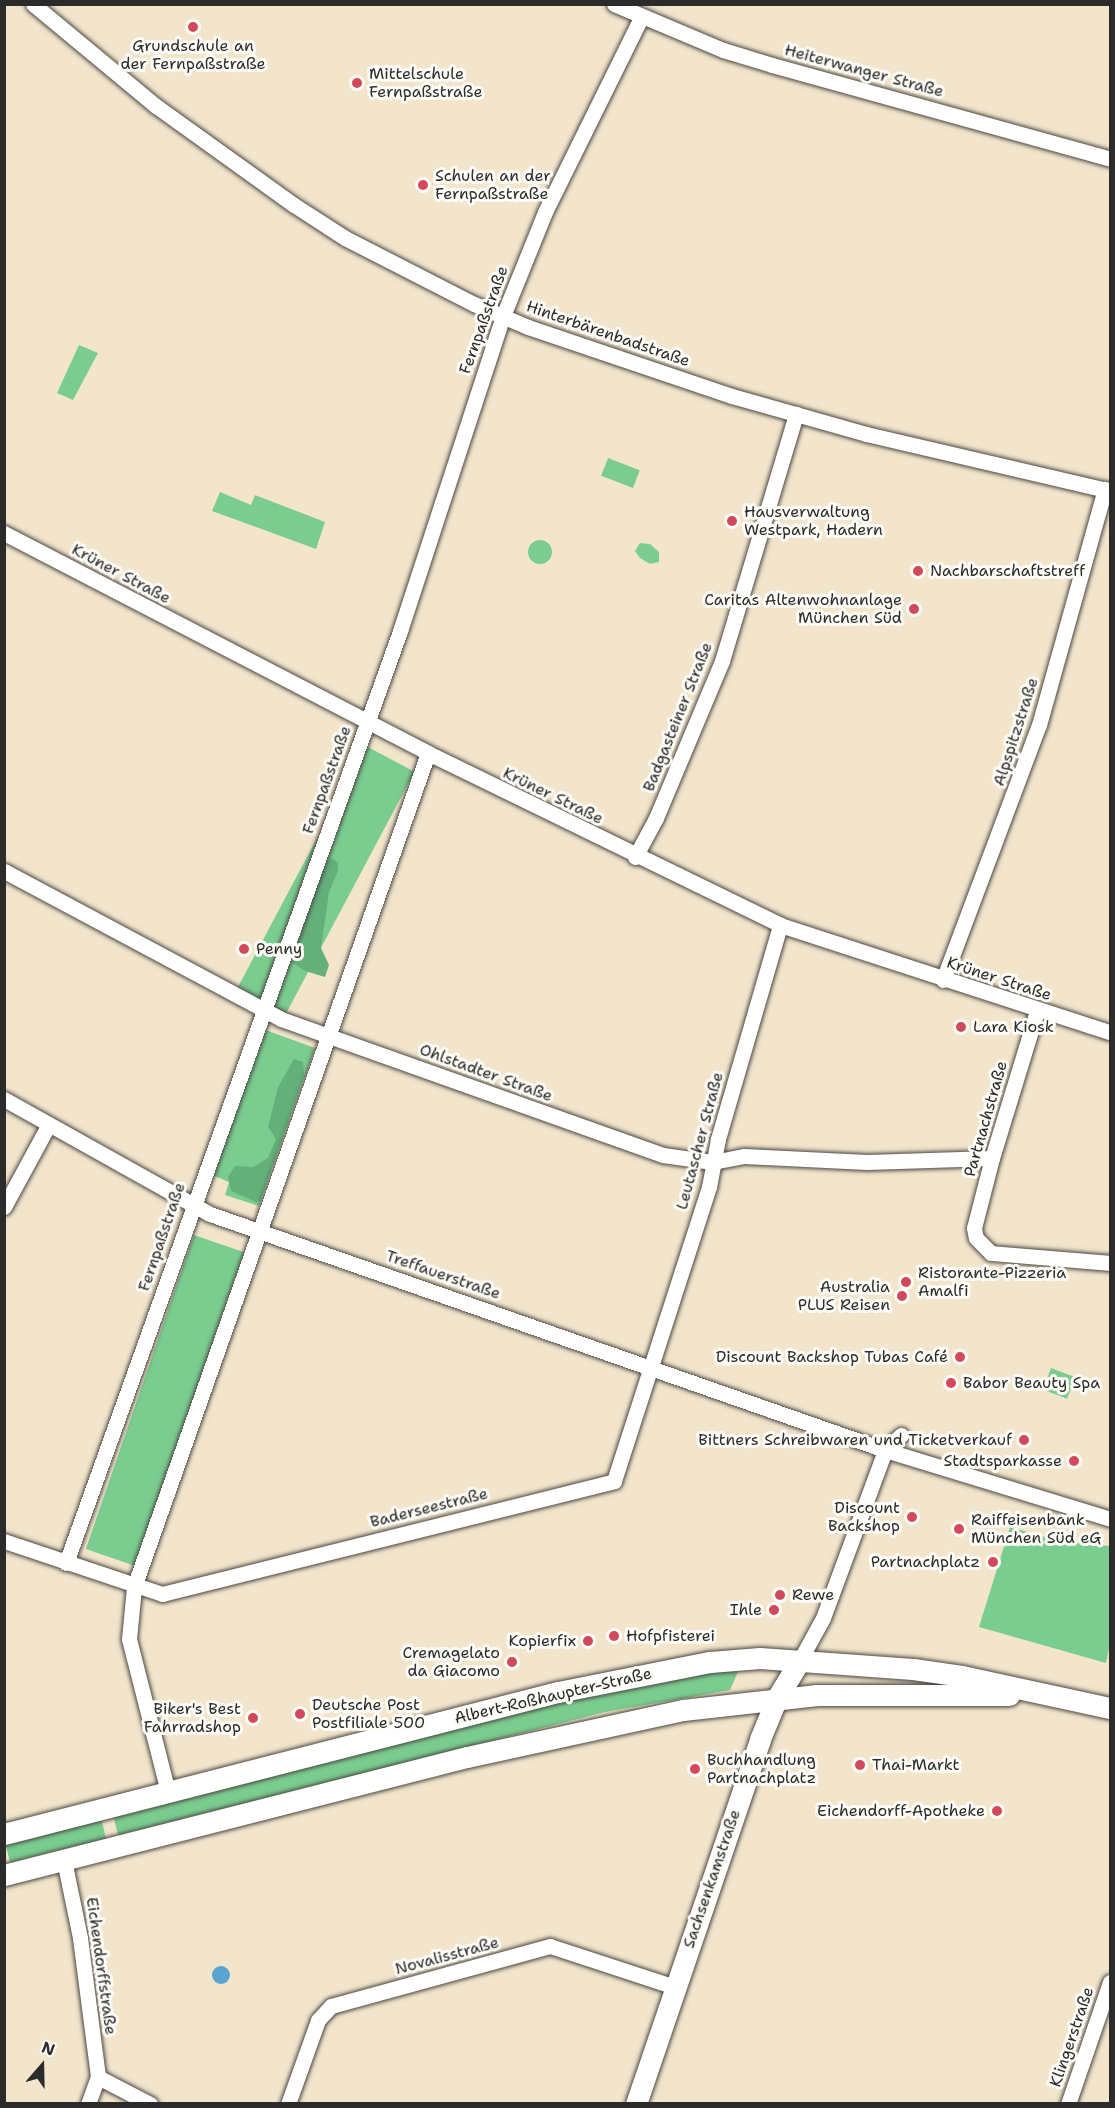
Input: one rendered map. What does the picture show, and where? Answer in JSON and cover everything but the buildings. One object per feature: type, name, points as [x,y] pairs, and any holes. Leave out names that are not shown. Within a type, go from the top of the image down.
[{"type":"main road","name":"Albert-Roßhaupter-Straße","points":[[4,1834],[558,1692],[653,1672],[760,1658],[962,1676],[1110,1708]]},
{"type":"main road","name":"Sachsenkamstraße","points":[[636,2103],[777,1698],[800,1660]]},
{"type":"main road","name":"Albert-Roßhaupter-Straße","points":[[4,1875],[467,1757],[683,1710],[777,1698],[1040,1694]]},
{"type":"street","name":"Hinterbärenbadstraße","points":[[33,4],[153,103],[294,206],[345,238],[503,316],[605,354],[796,414],[1108,490]]},
{"type":"street","name":"Heiterwanger Straße","points":[[614,4],[641,18],[772,65],[1110,159]]},
{"type":"street","name":"Fernpaßstraße","points":[[66,1563],[192,1205],[368,722],[503,316],[545,213],[641,18]]},
{"type":"street","name":"Badgasteiner Straße","points":[[635,857],[656,818],[722,661],[796,414]]},
{"type":"street","name":"Alpspitzstraße","points":[[943,980],[1039,725],[1108,490]]},
{"type":"street","name":"Krüner Straße","points":[[4,533],[428,753],[635,857],[780,925],[1037,1011],[1110,1032]]},
{"type":"street","points":[[168,1792],[129,1639],[134,1587],[428,753]]},
{"type":"street","name":"Ohlstadter Straße","points":[[4,871],[263,1011],[663,1155],[712,1162],[744,1155],[867,1162],[993,1158]]},
{"type":"street","name":"Leutascher Straße","points":[[652,1366],[709,1187],[712,1162],[780,925]]},
{"type":"street","name":"Partnachstraße","points":[[1037,1011],[974,1228],[976,1238],[991,1253],[1110,1263]]},
{"type":"street","name":"Treffauerstraße","points":[[4,1099],[192,1205],[260,1232],[652,1366],[885,1450]]},
{"type":"street","points":[[4,1207],[49,1124]]},
{"type":"street","name":"Baderseestraße","points":[[134,1587],[162,1594],[614,1481],[652,1366]]},
{"type":"street","points":[[800,1660],[823,1618],[885,1450],[901,1435]]},
{"type":"street","points":[[885,1450],[1110,1519]]},
{"type":"street","points":[[4,1541],[134,1587]]},
{"type":"street","name":"Eichendorffstraße","points":[[64,1860],[80,1938],[98,2077]]},
{"type":"street","name":"Novalisstraße","points":[[288,2103],[318,2020],[331,2006],[550,1946],[675,1987]]},
{"type":"street","name":"Klingerstraße","points":[[1068,2103],[1110,1982]]},
{"type":"street","points":[[88,2103],[98,2077],[150,2103]]},
{"type":"green space","points":[[79,345],[98,353],[73,400],[57,393]]},
{"type":"green space","points":[[608,458],[640,470],[633,488],[601,476]]},
{"type":"green space","points":[[220,492],[251,505],[255,495],[325,522],[316,549],[212,511]]},
{"type":"green space","points":[[540,540],[549,543],[552,552],[549,561],[540,564],[531,561],[528,552],[531,543]]},
{"type":"green space","points":[[640,543],[650,544],[659,552],[659,562],[650,564],[640,558],[635,551]]},
{"type":"green space","points":[[366,746],[415,772],[286,1014],[237,988]]},
{"type":"green space","points":[[332,858],[338,863],[338,871],[329,892],[321,948],[329,965],[325,977],[305,971],[293,963],[293,957],[326,862]]},
{"type":"green space","points":[[263,1029],[315,1048],[259,1206],[225,1195],[229,1182],[212,1175]]},
{"type":"green space","points":[[294,1059],[303,1062],[304,1074],[260,1201],[256,1202],[231,1191],[228,1177],[235,1166],[253,1167],[268,1158],[276,1139],[268,1127],[278,1087]]},
{"type":"green space","points":[[194,1235],[244,1252],[136,1566],[86,1549]]},
{"type":"green space","points":[[1051,1368],[1075,1377],[1067,1399],[1043,1389]]},
{"type":"green space","points":[[1010,1527],[1064,1542],[1110,1546],[1110,1644],[1106,1663],[979,1627]]},
{"type":"green space","points":[[740,1667],[730,1690],[605,1712],[118,1835],[113,1815],[595,1692]]},
{"type":"green space","points":[[101,1818],[106,1838],[10,1862],[5,1842]]},
{"type":"water","points":[[221,1966],[227,1969],[230,1975],[227,1981],[221,1984],[215,1981],[212,1975],[215,1969]]},
{"type":"place","name":"Grundschule an der Fernpaßstraße","points":[[193,27]]},
{"type":"place","name":"Mittelschule Fernpaßstraße","points":[[357,83]]},
{"type":"place","name":"Schulen an der Fernpaßstraße","points":[[423,185]]},
{"type":"place","name":"Hausverwaltung Westpark, Hadern","points":[[732,521]]},
{"type":"place","name":"Nachbarschaftstreff","points":[[918,571]]},
{"type":"place","name":"Caritas Altenwohnanlage München Süd","points":[[914,609]]},
{"type":"place","name":"Penny","points":[[244,949]]},
{"type":"place","name":"Lara Kiosk","points":[[961,1027]]},
{"type":"place","name":"Ristorante-Pizzeria Amalfi","points":[[906,1282]]},
{"type":"place","name":"Australia PLUS Reisen","points":[[902,1296]]},
{"type":"place","name":"Discount Backshop Tubas Café","points":[[960,1357]]},
{"type":"place","name":"Babor Beauty Spa","points":[[951,1383]]},
{"type":"place","name":"Bittners Schreibwaren und Ticketverkauf","points":[[1024,1440]]},
{"type":"place","name":"Stadtsparkasse","points":[[1074,1461]]},
{"type":"place","name":"Discount Backshop","points":[[912,1517]]},
{"type":"place","name":"Raiffeisenbank München Süd eG","points":[[959,1529]]},
{"type":"place","name":"Partnachplatz","points":[[993,1562]]},
{"type":"place","name":"Rewe","points":[[780,1595]]},
{"type":"place","name":"Ihle","points":[[774,1610]]},
{"type":"place","name":"Hofpfisterei","points":[[614,1636]]},
{"type":"place","name":"Kopierfix","points":[[588,1641]]},
{"type":"place","name":"Cremagelato da Giacomo","points":[[512,1662]]},
{"type":"place","name":"Deutsche Post Postfiliale 500","points":[[300,1714]]},
{"type":"place","name":"Biker's Best Fahrradshop","points":[[253,1718]]},
{"type":"place","name":"Thai-Markt","points":[[860,1765]]},
{"type":"place","name":"Buchhandlung Partnachplatz","points":[[695,1769]]},
{"type":"place","name":"Eichendorff-Apotheke","points":[[997,1811]]}]
